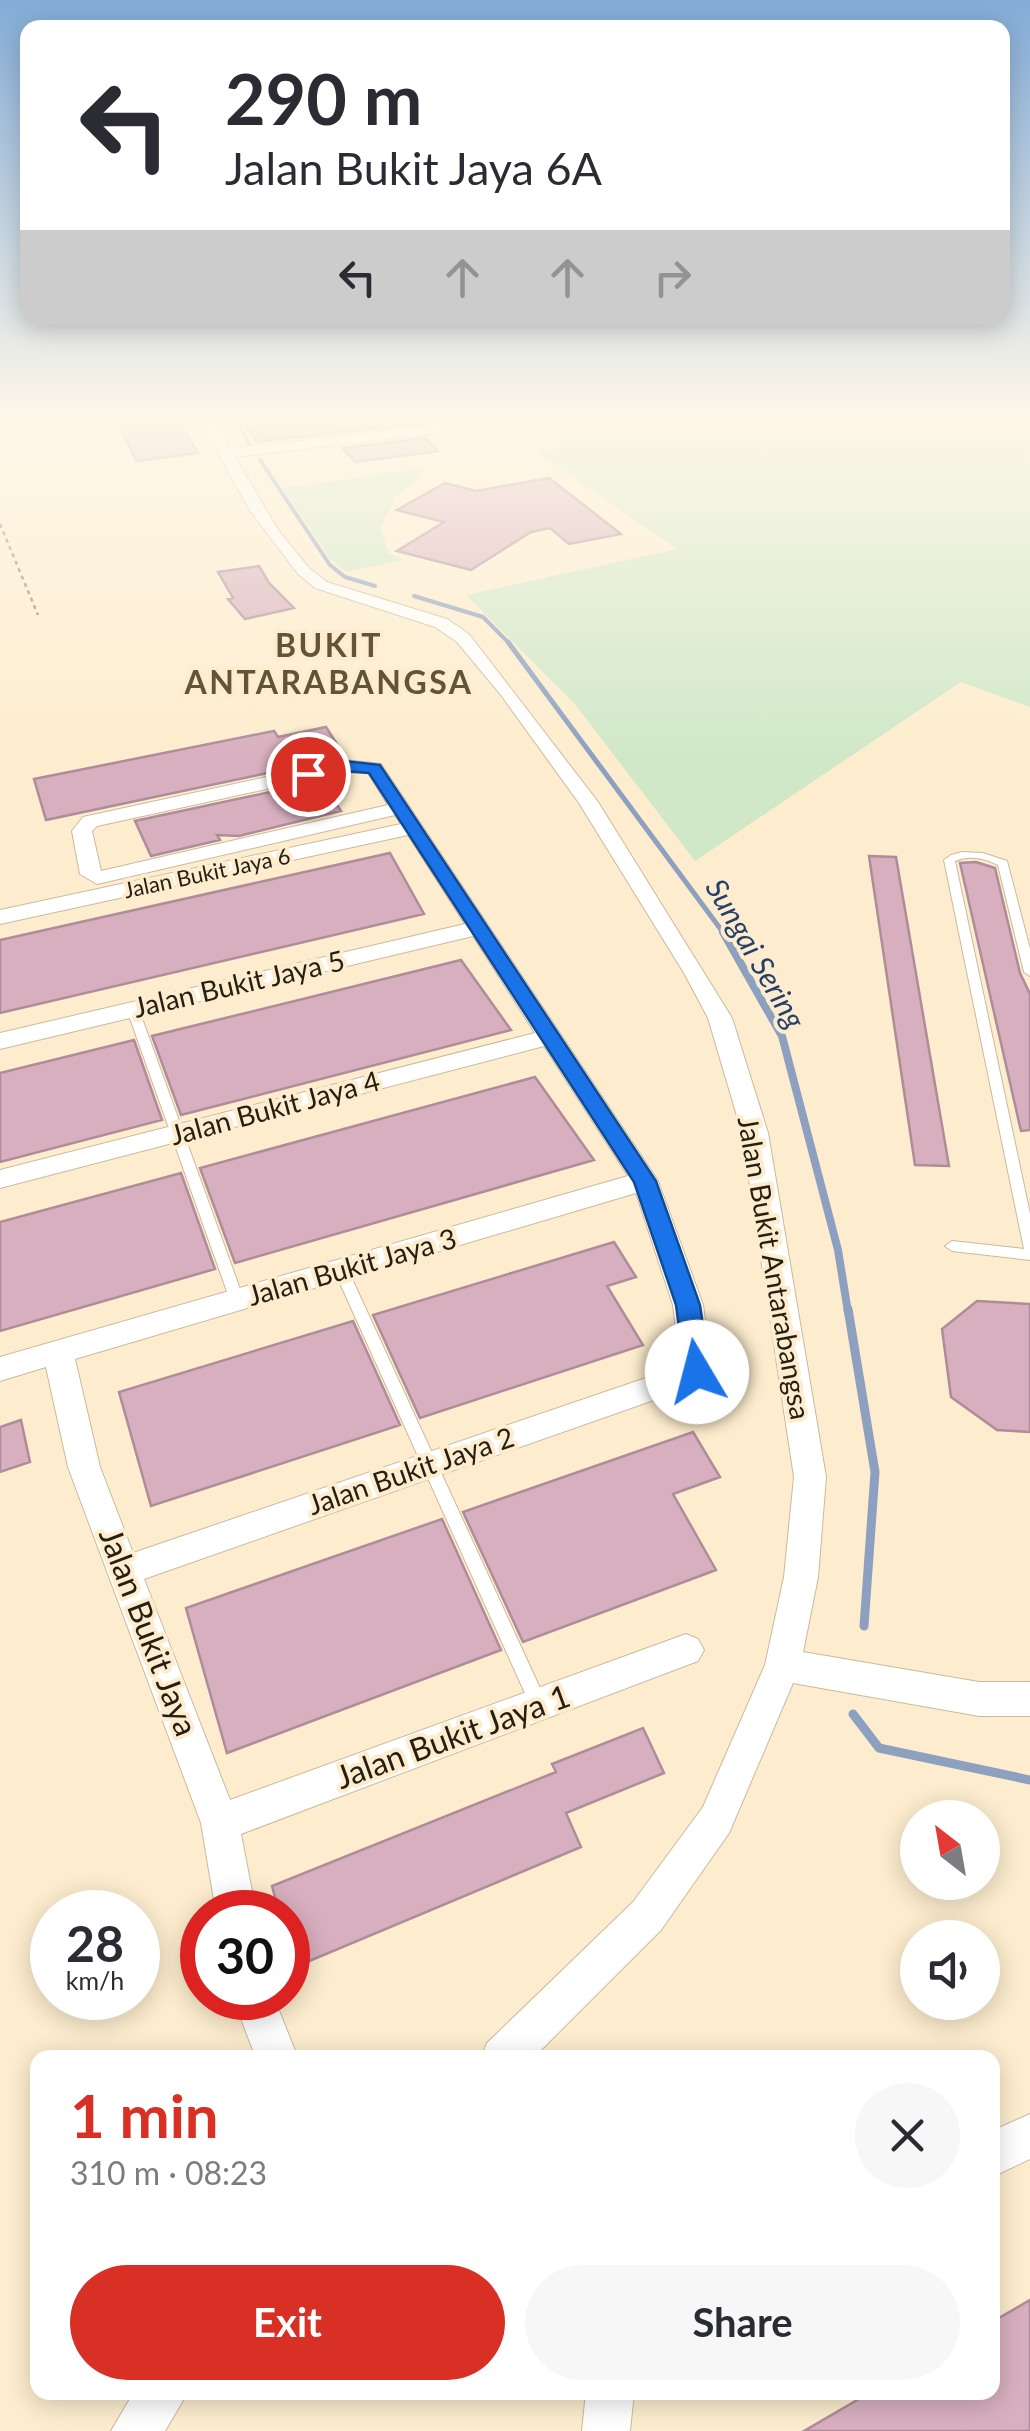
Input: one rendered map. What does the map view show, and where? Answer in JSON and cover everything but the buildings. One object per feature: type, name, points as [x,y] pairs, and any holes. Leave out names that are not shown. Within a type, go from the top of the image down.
[{"type":"street","name":"Jalan Bukit Antarabangsa","points":[[274,531],[308,576],[321,585],[441,624],[463,638],[507,690],[588,802],[668,926],[720,1018],[755,1133],[810,1477],[801,1576],[783,1665],[716,1820],[647,1916],[510,2050]]},
{"type":"street","points":[[407,818],[97,878],[90,874],[82,826],[90,821],[344,766],[374,768],[407,818],[479,928],[550,1037],[645,1181]]},
{"type":"street","name":"Jalan Bukit Jaya 6","points":[[0,917],[407,818]]},
{"type":"street","name":"Jalan Bukit Jaya 5","points":[[0,1041],[479,928]]},
{"type":"street","name":"Jalan Bukit Jaya 4","points":[[0,1179],[550,1037]]},
{"type":"street","name":"Jalan Bukit Jaya 3","points":[[58,1352],[645,1181]]},
{"type":"street","name":"Jalan Bukit Jaya 2","points":[[126,1570],[697,1372],[688,1305],[645,1181]]},
{"type":"street","points":[[0,1369],[58,1352]]},
{"type":"street","name":"Jalan Bukit Jaya","points":[[58,1352],[84,1467],[220,1824],[232,1890]]},
{"type":"street","name":"Jalan Bukit Jaya 1","points":[[220,1824],[686,1650]]},
{"type":"street","points":[[783,1665],[979,1699],[1030,1699]]},
{"type":"street","points":[[262,2020],[274,2050]]},
{"type":"street","points":[[1000,2152],[1030,2136]]},
{"type":"street","points":[[135,2431],[158,2400]]},
{"type":"street","points":[[606,2431],[609,2400]]},
{"type":"lane","points":[[1030,972],[1003,863],[991,857],[956,855],[949,860],[1030,1247]]},
{"type":"lane","points":[[133,1010],[238,1300]]},
{"type":"lane","points":[[952,1246],[1030,1255]]},
{"type":"lane","points":[[341,1270],[539,1705]]},
{"type":"path","points":[[3,531],[38,615]]},
{"type":"green space","points":[[312,531],[381,531],[389,553],[403,560],[346,572],[329,557]]},
{"type":"green space","points":[[651,531],[1030,531],[1030,707],[961,682],[695,861],[574,703],[466,595],[677,549]]},
{"type":"waterway","name":"Sungai Sering","points":[[308,531],[330,565],[345,577],[375,586]]},
{"type":"waterway","name":"Sungai Sering","points":[[414,596],[483,617],[508,642]]},
{"type":"waterway","name":"Sungai Sering","points":[[508,642],[724,933]]},
{"type":"waterway","name":"Sungai Sering","points":[[724,933],[782,1036],[838,1250],[848,1312]]},
{"type":"waterway","name":"Sungai Sering","points":[[848,1309],[875,1472],[864,1626]]},
{"type":"waterway","name":"Sungai Sering","points":[[853,1714],[879,1748],[1030,1780]]},
{"type":"district","name":"BUKIT ANTARABANGSA","points":[[329,664]]},
{"type":"route","points":[[308,774],[344,766],[374,768],[645,1181],[688,1305],[697,1372]]}]
